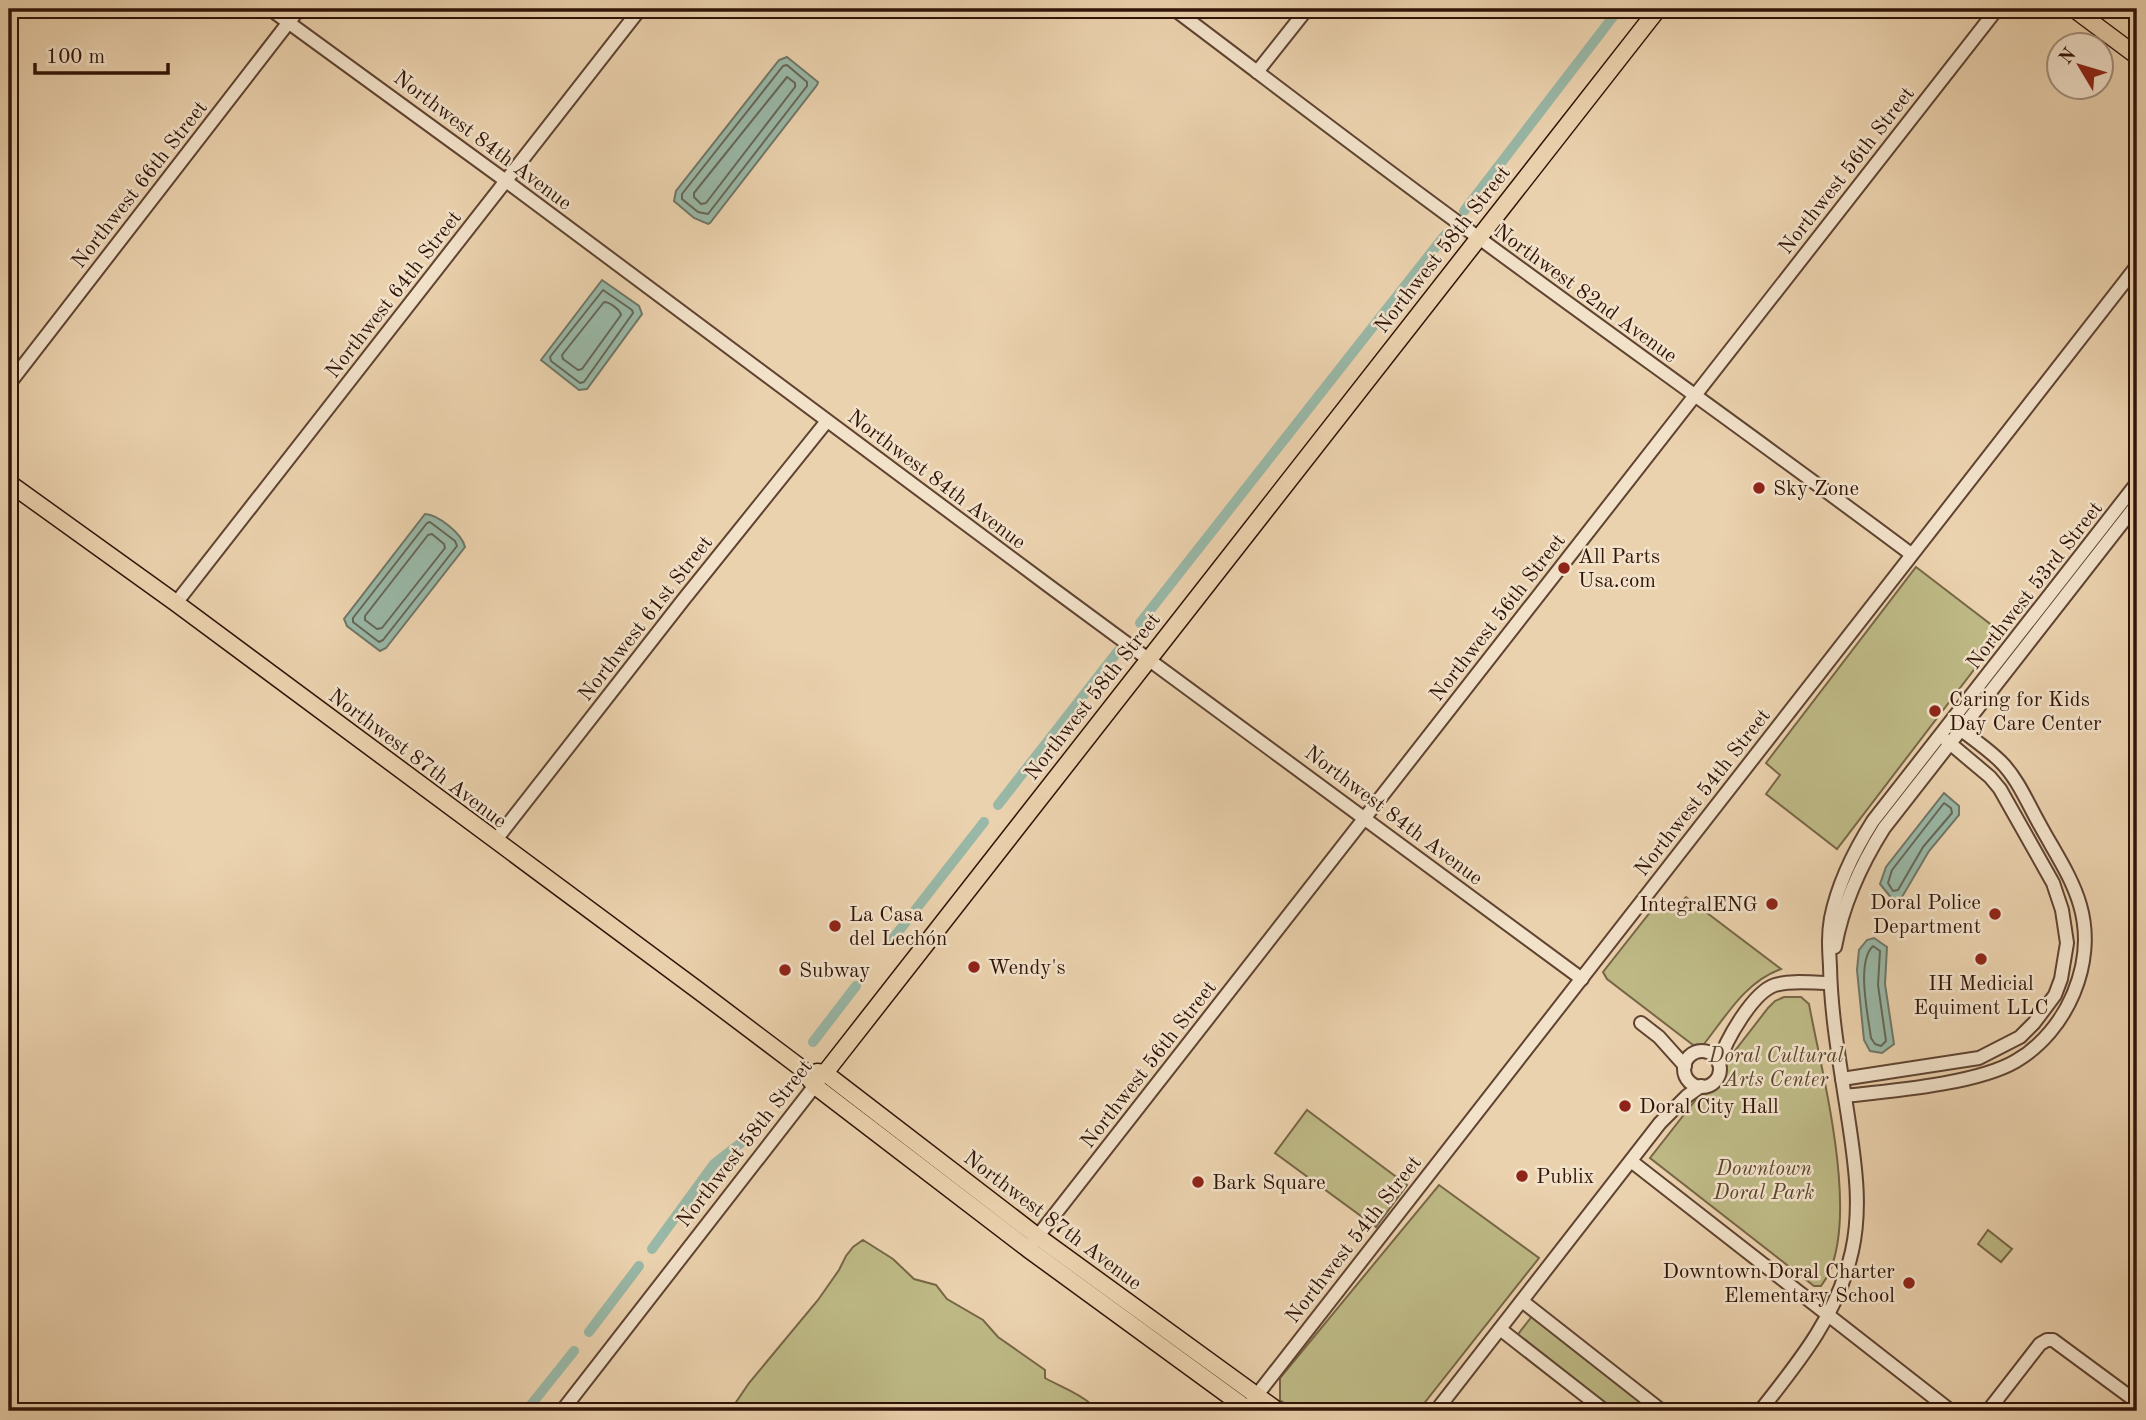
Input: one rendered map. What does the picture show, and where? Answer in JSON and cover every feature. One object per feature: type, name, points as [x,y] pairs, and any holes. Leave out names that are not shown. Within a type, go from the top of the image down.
[{"type":"main road","name":"Northwest 58th Street","points":[[820,1080],[1658,9]]},
{"type":"main road","points":[[2074,9],[2135,51]]},
{"type":"main road","name":"Northwest 87th Avenue","points":[[9,483],[176,603],[820,1080],[1248,1410]]},
{"type":"main road","name":"Northwest 87th Avenue","points":[[1033,1243],[1278,1411]]},
{"type":"street","name":"Northwest 84th Avenue","points":[[270,9],[1582,979]]},
{"type":"street","name":"Northwest 66th Street","points":[[9,384],[299,9]]},
{"type":"street","name":"Northwest 64th Street","points":[[176,603],[640,9]]},
{"type":"street","name":"Northwest 82nd Avenue","points":[[1174,9],[1478,237],[1912,554]]},
{"type":"street","points":[[1257,72],[1307,9]]},
{"type":"street","name":"Northwest 56th Street","points":[[1033,1243],[1997,9]]},
{"type":"street","name":"Northwest 54th Street","points":[[1248,1410],[1256,1395],[2137,266]]},
{"type":"street","name":"Northwest 61st Street","points":[[495,841],[827,421]]},
{"type":"street","name":"Northwest 53rd Street","points":[[1830,964],[1851,889],[1884,828],[1945,740],[2118,518],[2137,483]]},
{"type":"street","name":"Northwest 53rd Street","points":[[2118,518],[2137,504]]},
{"type":"street","points":[[1845,1096],[1959,1080],[2004,1067],[2035,1047],[2064,1012],[2077,985],[2082,967],[2084,923],[2080,904],[2067,874],[2012,776],[2002,763],[1956,726]]},
{"type":"street","points":[[1842,1079],[1979,1058],[2020,1037],[2054,995],[2061,979],[2067,943],[2062,910],[2053,883],[2013,811],[1990,777],[1945,740]]},
{"type":"street","name":"Northwest 53rd Street","points":[[1760,1411],[1815,1339],[1829,1315],[1845,1277],[1856,1224],[1858,1187],[1829,983],[1828,945],[1831,920],[1845,873],[1873,821],[1945,740]]},
{"type":"street","points":[[2013,811],[2027,803]]},
{"type":"street","points":[[1845,873],[1851,889]]},
{"type":"street","points":[[1719,1063],[1736,1026],[1763,993],[1774,985],[1829,983]]},
{"type":"street","points":[[1641,1023],[1659,1037],[1683,1048],[1715,1056],[1720,1073],[1717,1079],[1709,1085],[1692,1083],[1659,1037]]},
{"type":"street","points":[[1660,1124],[1680,1091],[1689,1057],[1736,1026]]},
{"type":"street","name":"Northwest 58th Street","points":[[562,1411],[820,1080]]},
{"type":"street","points":[[1436,1411],[1660,1124],[1687,1096],[1701,1086]]},
{"type":"street","points":[[1631,1161],[1951,1411]]},
{"type":"street","points":[[1522,1301],[1661,1411]]},
{"type":"street","points":[[1500,1329],[1605,1411]]},
{"type":"street","points":[[1988,1411],[2040,1344],[2047,1340],[2053,1340],[2137,1402]]},
{"type":"green space","points":[[1916,567],[2002,633],[1837,849],[1766,794],[1780,775],[1766,763]]},
{"type":"green space","points":[[1686,897],[1781,969],[1757,982],[1747,991],[1704,1044],[1693,1045],[1607,979],[1603,972],[1659,901],[1673,912]]},
{"type":"green space","name":"Downtown Doral Park","points":[[1784,997],[1801,997],[1809,1004],[1836,1149],[1840,1190],[1839,1228],[1834,1261],[1821,1286],[1814,1286],[1650,1158],[1701,1093],[1711,1092],[1722,1083],[1727,1061],[1768,1008]]},
{"type":"green space","points":[[1307,1110],[1407,1185],[1376,1227],[1275,1153]]},
{"type":"green space","points":[[1439,1185],[1539,1258],[1418,1411],[1295,1411],[1280,1400],[1280,1378]]},
{"type":"green space","points":[[1988,1230],[2012,1249],[2001,1262],[1978,1244]]},
{"type":"green space","points":[[863,1240],[893,1259],[914,1279],[936,1285],[947,1299],[983,1320],[998,1337],[1045,1370],[1045,1378],[1086,1400],[1091,1404],[1092,1411],[730,1411],[749,1383],[818,1300],[853,1247]]},
{"type":"green space","points":[[1533,1315],[1656,1411],[1609,1411],[1515,1338]]},
{"type":"water","points":[[787,57],[818,82],[817,85],[710,223],[694,218],[674,201],[676,191],[779,60]]},
{"type":"water","points":[[602,280],[639,306],[642,314],[587,389],[579,390],[541,360]]},
{"type":"water","points":[[425,514],[449,526],[465,547],[386,648],[380,651],[347,626],[344,619]]},
{"type":"water","points":[[1944,793],[1959,806],[1959,815],[1929,851],[1902,897],[1893,900],[1880,884],[1886,867]]},
{"type":"water","points":[[1874,938],[1887,947],[1885,984],[1894,1044],[1882,1053],[1870,1051],[1864,1040],[1857,970],[1859,950],[1867,940]]},
{"type":"waterway","points":[[1464,211],[1619,9]]},
{"type":"waterway","points":[[1140,623],[1445,235]]},
{"type":"waterway","points":[[998,805],[1118,651]]},
{"type":"waterway","points":[[891,941],[984,822]]},
{"type":"waterway","points":[[813,1042],[856,986]]},
{"type":"waterway","points":[[652,1249],[714,1164],[741,1143]]},
{"type":"waterway","points":[[589,1332],[639,1266]]},
{"type":"waterway","points":[[526,1411],[574,1351]]},
{"type":"place","name":"Sky Zone","points":[[1759,488]]},
{"type":"place","name":"All Parts Usa.com","points":[[1564,568]]},
{"type":"place","name":"Caring for Kids Day Care Center","points":[[1935,711]]},
{"type":"place","name":"IntegralENG","points":[[1772,904]]},
{"type":"place","name":"Doral Police Department","points":[[1995,914]]},
{"type":"place","name":"La Casa del Lechón","points":[[835,926]]},
{"type":"place","name":"IH Medicial Equiment LLC","points":[[1981,959]]},
{"type":"place","name":"Wendy's","points":[[974,967]]},
{"type":"place","name":"Subway","points":[[785,970]]},
{"type":"place","name":"Doral City Hall","points":[[1625,1106]]},
{"type":"place","name":"Publix","points":[[1522,1176]]},
{"type":"place","name":"Bark Square","points":[[1198,1182]]},
{"type":"place","name":"Downtown Doral Charter Elementary School","points":[[1909,1283]]},
{"type":"park label","name":"Doral Cultural Arts Center","points":[[1776,1067]]}]
